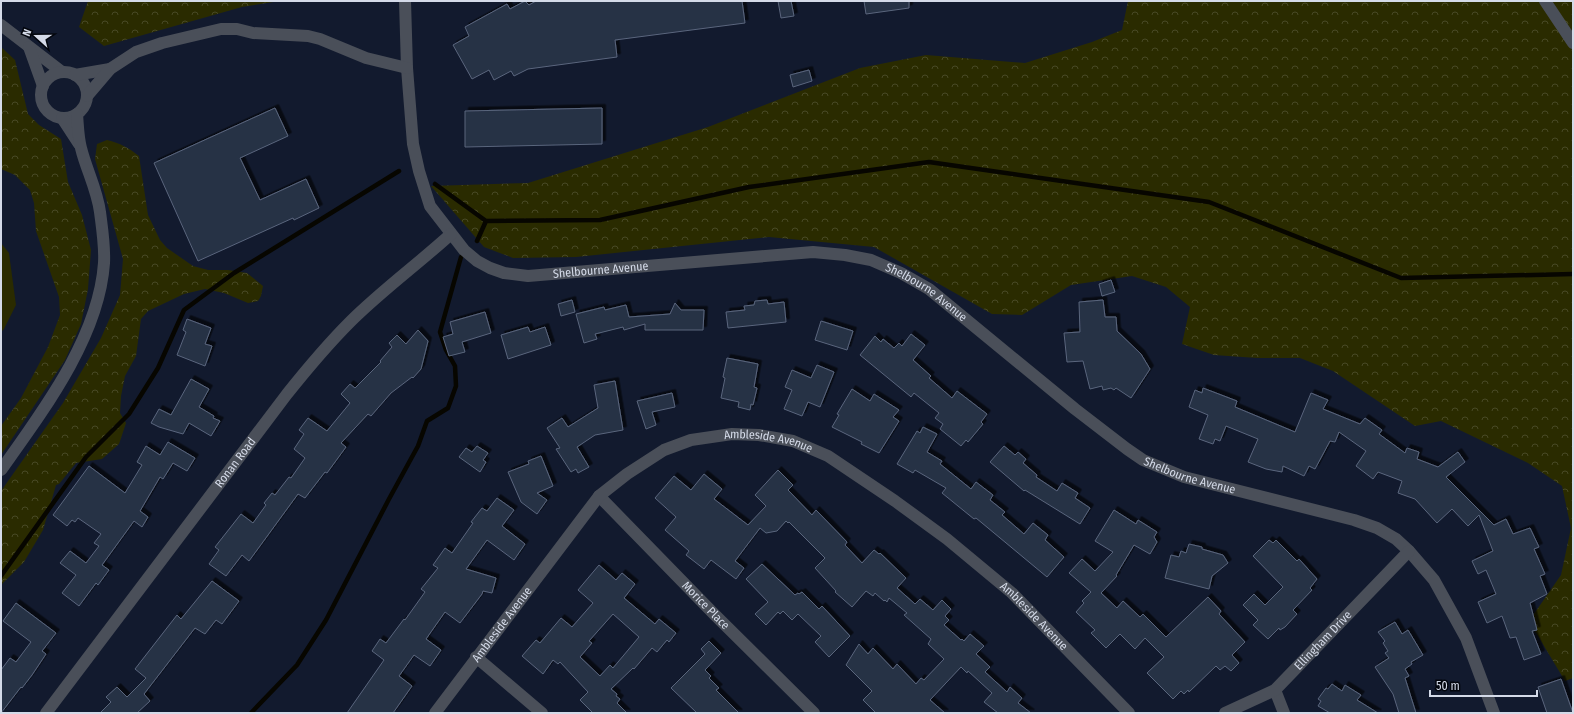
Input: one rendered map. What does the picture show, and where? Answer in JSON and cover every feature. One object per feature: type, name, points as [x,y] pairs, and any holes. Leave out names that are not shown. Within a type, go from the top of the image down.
[{"type":"street","name":"Shelbourne Avenue","points":[[405,1],[407,68],[413,144],[419,171],[430,206],[464,250],[477,261],[504,273],[528,276],[813,252],[845,255],[871,260],[901,273],[929,289],[1075,409],[1143,460],[1184,477],[1354,520],[1377,528],[1396,539],[1409,551],[1434,580],[1466,638],[1494,713]]},
{"type":"street","points":[[1545,1],[1573,43]]},
{"type":"street","points":[[1,25],[62,72],[76,75],[110,69]]},
{"type":"street","points":[[62,72],[51,76],[43,86],[41,98],[45,109],[55,117],[68,118],[77,114],[84,107],[87,96],[110,69],[136,52],[162,43],[221,29],[236,29],[252,33],[308,36],[320,39],[366,58],[407,68]]},
{"type":"street","points":[[29,47],[43,86]]},
{"type":"street","points":[[76,75],[84,84],[87,96]]},
{"type":"street","points":[[1,470],[38,418],[72,361],[91,324],[99,296],[104,263],[100,209],[81,147],[77,114]]},
{"type":"street","points":[[62,118],[81,147]]},
{"type":"street","name":"Ronan Road","points":[[46,713],[287,394],[318,356],[350,322],[451,234]]},
{"type":"street","name":"Ambleside Avenue","points":[[435,713],[599,496],[627,474],[664,450],[691,440],[732,434],[759,435],[793,441],[828,456],[895,501],[947,539],[1012,593],[1129,713]]},
{"type":"street","name":"Morice Place","points":[[599,496],[814,713]]},
{"type":"street","name":"Ellingham Drive","points":[[1225,713],[1275,690],[1409,551]]},
{"type":"street","points":[[476,657],[542,713]]},
{"type":"street","points":[[1275,690],[1284,713]]},
{"type":"green space","points":[[88,1],[280,1],[242,7],[104,46],[79,27]]},
{"type":"green space","points":[[1128,1],[1573,1],[1573,678],[1565,681],[1529,621],[1561,575],[1571,528],[1562,486],[1528,463],[1441,421],[1415,426],[1333,371],[1300,358],[1257,358],[1214,355],[1182,344],[1190,307],[1166,287],[1132,276],[1071,285],[1022,315],[992,314],[874,247],[769,237],[576,257],[513,258],[484,247],[431,186],[528,183],[708,127],[860,68],[926,55],[1025,63],[1092,42],[1122,30]]},
{"type":"green space","points":[[1,47],[15,60],[28,114],[39,125],[61,139],[68,182],[82,215],[91,250],[88,289],[81,324],[65,360],[1,455],[1,426],[21,398],[48,347],[60,315],[59,297],[36,231],[34,203],[30,190],[15,175],[1,169]]},
{"type":"green space","points":[[107,140],[124,146],[139,156],[148,215],[160,240],[167,248],[193,266],[208,270],[228,270],[247,273],[263,286],[261,296],[258,301],[248,303],[224,293],[205,289],[184,294],[148,311],[141,319],[136,356],[125,376],[121,396],[120,413],[126,423],[119,444],[102,459],[76,463],[59,484],[56,485],[43,530],[24,562],[1,585],[1,491],[63,403],[101,338],[120,295],[123,259],[95,159],[97,144]]},
{"type":"green space","points":[[1,243],[9,253],[16,305],[1,332]]},
{"type":"building","points":[[525,1],[529,5],[536,1],[742,1],[745,23],[615,40],[617,57],[528,69],[514,76],[511,71],[494,80],[489,70],[472,79],[453,45],[469,36],[465,27],[507,4],[510,9]]},
{"type":"building","points":[[778,1],[791,1],[794,16],[781,18]]},
{"type":"building","points":[[864,1],[909,1],[909,8],[866,14]]},
{"type":"building","points":[[809,70],[812,81],[793,87],[790,75]]},
{"type":"building","points":[[275,108],[288,136],[240,158],[260,200],[306,179],[319,208],[294,220],[293,218],[198,261],[154,163]]},
{"type":"building","points":[[602,108],[602,144],[465,147],[465,111]]},
{"type":"building","points":[[1111,280],[1115,292],[1102,296],[1099,284]]},
{"type":"building","points":[[572,300],[575,312],[561,316],[558,304]]},
{"type":"building","points":[[767,300],[768,304],[784,302],[786,322],[728,328],[726,312],[745,310],[744,306],[754,305],[755,301]]},
{"type":"building","points":[[1103,300],[1105,317],[1116,317],[1117,331],[1141,354],[1150,369],[1131,398],[1116,388],[1114,390],[1111,388],[1103,390],[1102,386],[1090,389],[1083,361],[1067,362],[1064,333],[1080,332],[1079,302]]},
{"type":"building","points":[[675,303],[681,310],[704,310],[703,330],[645,330],[645,324],[624,330],[623,327],[595,334],[597,339],[584,343],[576,314],[604,307],[605,310],[626,305],[629,317],[670,314]]},
{"type":"building","points":[[485,312],[491,333],[462,342],[465,352],[449,356],[443,337],[453,334],[450,322]]},
{"type":"building","points":[[187,319],[211,328],[205,344],[212,346],[205,366],[177,355],[186,332],[183,330]]},
{"type":"building","points":[[821,321],[853,331],[847,350],[815,340]]},
{"type":"building","points":[[528,327],[530,332],[545,327],[551,345],[508,359],[501,335]]},
{"type":"building","points":[[418,330],[428,341],[421,369],[413,378],[412,377],[391,393],[371,416],[368,414],[341,443],[346,447],[327,473],[325,472],[305,498],[298,494],[249,561],[242,555],[226,576],[209,564],[219,550],[215,547],[241,514],[253,523],[266,505],[264,503],[272,493],[275,495],[289,477],[291,478],[305,458],[294,449],[304,434],[299,430],[308,418],[327,431],[350,403],[341,394],[350,384],[355,388],[381,362],[380,361],[392,347],[389,343],[397,335],[406,344]]},
{"type":"building","points":[[911,334],[925,345],[913,360],[931,376],[929,378],[952,398],[957,391],[987,414],[981,422],[983,424],[968,442],[966,440],[961,446],[940,429],[943,424],[935,418],[939,413],[914,393],[911,397],[860,355],[875,336],[881,342],[883,339],[894,348],[899,343],[902,346]]},
{"type":"building","points":[[727,358],[758,364],[754,387],[757,388],[753,405],[751,404],[750,410],[738,407],[739,402],[721,398]]},
{"type":"building","points":[[817,365],[834,372],[820,407],[808,402],[802,416],[784,409],[792,390],[785,387],[792,370],[811,378]]},
{"type":"building","points":[[191,379],[209,389],[199,407],[214,416],[213,418],[220,421],[211,436],[189,423],[183,434],[151,423],[159,409],[171,415]]},
{"type":"building","points":[[615,381],[623,430],[595,435],[577,447],[589,467],[578,473],[576,469],[571,472],[556,449],[560,448],[547,428],[562,418],[568,427],[598,408],[594,385]]},
{"type":"building","points":[[1203,388],[1237,401],[1235,407],[1295,432],[1311,393],[1328,400],[1323,409],[1360,424],[1365,418],[1382,430],[1379,434],[1405,453],[1407,448],[1419,452],[1417,459],[1438,467],[1458,452],[1465,462],[1446,477],[1494,525],[1506,519],[1513,534],[1530,528],[1539,547],[1534,549],[1545,574],[1540,576],[1547,594],[1530,603],[1537,630],[1532,631],[1541,654],[1524,660],[1516,637],[1510,638],[1502,616],[1487,623],[1478,602],[1496,594],[1486,570],[1478,574],[1472,561],[1493,551],[1479,515],[1468,526],[1452,509],[1437,523],[1415,499],[1398,493],[1402,481],[1378,472],[1373,479],[1356,466],[1366,451],[1339,432],[1335,442],[1330,441],[1315,469],[1309,466],[1304,476],[1283,466],[1282,472],[1266,469],[1248,462],[1258,439],[1226,426],[1220,441],[1215,439],[1213,444],[1199,439],[1208,415],[1189,407],[1195,390],[1202,393]]},
{"type":"building","points":[[852,389],[870,401],[874,394],[899,410],[893,417],[899,421],[879,453],[861,444],[862,442],[832,427],[839,415],[837,414]]},
{"type":"building","points":[[672,393],[675,407],[652,412],[656,425],[646,429],[637,401]]},
{"type":"building","points":[[923,427],[937,434],[927,452],[942,461],[940,464],[971,489],[976,482],[993,495],[990,500],[1005,512],[1002,515],[1024,534],[1033,523],[1048,535],[1045,540],[1064,557],[1047,577],[976,518],[974,519],[942,493],[946,488],[915,470],[913,473],[897,464],[917,431],[920,433]]},
{"type":"building","points":[[168,442],[195,458],[187,471],[173,463],[163,479],[160,477],[140,511],[148,517],[142,527],[134,521],[102,565],[109,570],[98,585],[96,583],[79,606],[62,593],[76,575],[60,563],[70,551],[86,563],[99,546],[94,543],[101,534],[78,518],[75,522],[72,520],[67,526],[53,515],[89,466],[125,493],[142,465],[137,462],[146,446],[160,455]]},
{"type":"building","points":[[477,446],[488,453],[483,460],[486,462],[480,472],[459,457],[466,448],[472,452]]},
{"type":"building","points":[[1004,446],[1015,455],[1018,452],[1026,459],[1023,463],[1037,475],[1036,477],[1057,491],[1062,483],[1078,493],[1075,498],[1090,508],[1080,524],[1025,490],[1024,491],[990,462]]},
{"type":"building","points":[[541,456],[553,486],[537,493],[547,500],[537,514],[521,502],[508,472],[529,464],[528,461]]},
{"type":"building","points":[[778,470],[793,485],[788,490],[812,515],[816,510],[847,542],[845,545],[862,563],[874,550],[879,554],[880,553],[906,578],[897,588],[915,604],[920,599],[933,610],[942,600],[951,609],[945,616],[949,620],[944,625],[961,640],[962,639],[964,641],[970,634],[984,646],[976,654],[990,667],[985,672],[1007,692],[1010,687],[1022,698],[1018,703],[1031,713],[998,713],[984,702],[992,693],[968,671],[967,673],[961,667],[930,700],[945,713],[876,713],[863,700],[872,691],[846,665],[859,644],[868,654],[873,648],[893,669],[897,664],[916,684],[921,678],[924,680],[944,659],[928,644],[931,639],[904,615],[907,613],[889,598],[887,602],[875,593],[873,596],[866,591],[852,607],[835,592],[836,591],[815,568],[825,558],[789,522],[788,523],[786,521],[777,531],[766,533],[760,528],[735,561],[744,568],[736,579],[711,560],[704,569],[686,555],[689,551],[665,530],[676,517],[655,498],[674,476],[691,490],[704,474],[722,489],[714,499],[748,525],[766,506],[755,495]]},
{"type":"building","points":[[497,498],[514,510],[502,526],[525,544],[514,560],[487,540],[466,569],[496,578],[492,593],[483,591],[460,623],[445,612],[426,639],[441,650],[430,666],[414,655],[399,676],[412,686],[393,713],[347,713],[384,660],[372,651],[380,639],[386,643],[425,592],[421,589],[438,568],[433,565],[445,548],[452,553],[473,523],[471,522],[482,508],[487,511]]},
{"type":"building","points":[[1114,510],[1136,524],[1138,520],[1157,532],[1154,537],[1157,542],[1150,554],[1134,545],[1116,575],[1117,576],[1101,593],[1117,608],[1123,601],[1140,617],[1143,614],[1166,637],[1208,597],[1221,611],[1219,614],[1245,642],[1232,655],[1239,663],[1231,671],[1225,666],[1220,670],[1216,666],[1189,692],[1188,690],[1184,694],[1181,691],[1173,699],[1147,673],[1164,657],[1145,638],[1135,649],[1120,634],[1106,648],[1091,633],[1095,630],[1076,612],[1084,603],[1082,601],[1091,592],[1069,573],[1082,559],[1095,571],[1113,552],[1095,541]]},
{"type":"building","points":[[1269,540],[1273,543],[1276,540],[1297,561],[1299,559],[1317,579],[1310,588],[1312,590],[1293,610],[1297,614],[1285,627],[1280,630],[1279,628],[1268,639],[1253,625],[1258,620],[1243,605],[1254,594],[1265,605],[1283,587],[1253,556]]},
{"type":"building","points":[[1189,544],[1223,555],[1228,563],[1212,576],[1209,589],[1165,578],[1171,555],[1179,557],[1181,551],[1186,553]]},
{"type":"building","points":[[762,564],[795,595],[802,592],[819,609],[822,606],[850,636],[829,657],[815,642],[821,636],[798,614],[792,620],[783,611],[780,614],[778,612],[766,625],[755,614],[768,602],[746,579]]},
{"type":"building","points":[[599,565],[616,580],[622,573],[635,584],[624,598],[655,624],[659,619],[676,633],[669,642],[667,640],[657,652],[652,648],[634,669],[633,668],[611,689],[620,699],[617,703],[627,713],[593,713],[580,700],[588,692],[560,662],[558,664],[553,660],[543,674],[522,656],[536,640],[540,643],[561,618],[572,627],[593,603],[578,590]],"holes":[[[613,614],[639,637],[613,668],[610,665],[600,676],[580,657],[592,643],[589,641]]]},
{"type":"building","points":[[212,581],[239,601],[222,624],[216,620],[205,634],[195,628],[144,694],[150,701],[137,713],[100,713],[111,702],[106,697],[117,687],[127,697],[146,678],[135,669],[177,615],[181,619]]},
{"type":"building","points":[[16,603],[56,633],[42,651],[46,654],[32,675],[1,713],[1,670],[10,658],[16,662],[31,642],[3,621]]},
{"type":"building","points":[[1395,622],[1402,634],[1408,630],[1423,655],[1411,662],[1412,664],[1405,669],[1409,676],[1405,678],[1416,713],[1399,713],[1393,694],[1375,667],[1389,658],[1385,653],[1388,651],[1383,643],[1385,641],[1378,632]]},
{"type":"building","points":[[709,641],[721,653],[705,670],[711,676],[709,678],[719,688],[716,690],[739,713],[697,713],[671,688],[705,654],[701,649]]},
{"type":"building","points":[[1561,679],[1573,713],[1547,713],[1538,687]]},
{"type":"building","points":[[1332,684],[1342,691],[1345,685],[1361,695],[1357,700],[1378,713],[1330,713],[1318,706],[1321,701],[1318,699],[1326,688],[1328,689]]},
{"type":"waterway","points":[[435,184],[486,221],[600,220],[749,187],[929,162],[1209,202],[1401,278],[1573,274]]},
{"type":"waterway","points":[[1,576],[86,457],[129,414],[158,368],[184,310],[234,273],[399,171]]},
{"type":"waterway","points":[[477,241],[486,221]]},
{"type":"waterway","points":[[251,713],[297,665],[326,620],[418,446],[427,421],[448,408],[456,386],[455,366],[446,350],[440,332],[461,257]]}]
